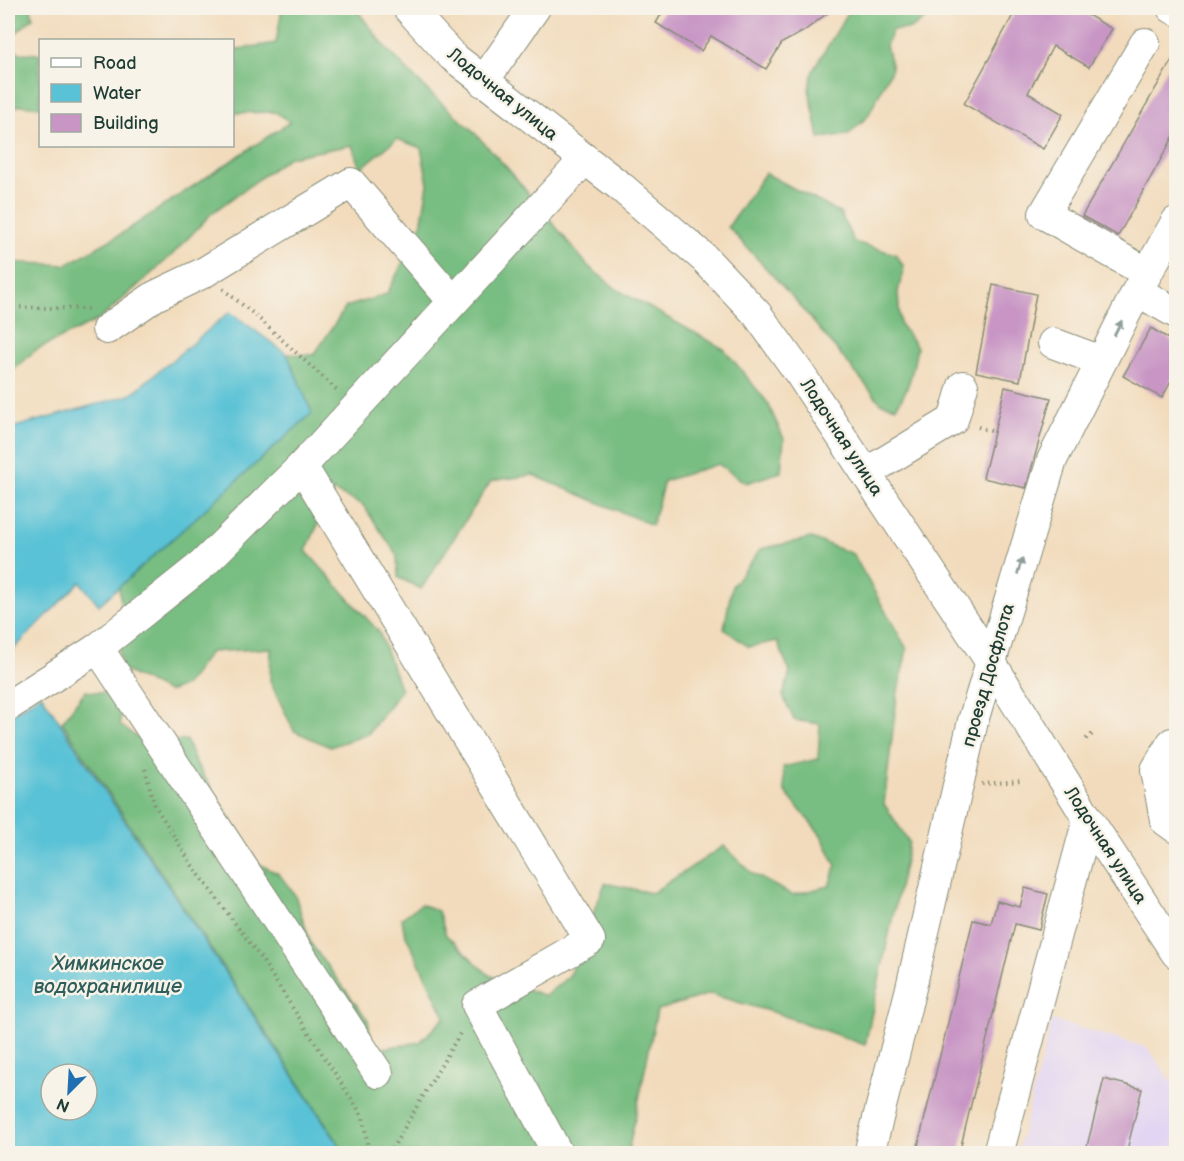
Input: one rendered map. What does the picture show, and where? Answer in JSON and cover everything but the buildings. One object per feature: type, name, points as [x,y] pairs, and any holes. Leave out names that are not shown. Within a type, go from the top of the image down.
[{"type":"street","name":"Лодочная улица","points":[[408,8],[452,56],[585,159],[704,258],[757,314],[866,473],[990,661],[1088,819],[1176,953]]},
{"type":"street","points":[[483,82],[534,8]]},
{"type":"street","points":[[1145,43],[1044,214],[1142,282],[1176,314]]},
{"type":"street","points":[[8,706],[98,648],[203,564],[302,466],[585,159]]},
{"type":"street","points":[[104,318],[203,273],[351,183],[453,301]]},
{"type":"street","name":"проезд Досфлота","points":[[869,1154],[910,992],[973,721],[1052,460],[1142,282],[1176,222]]},
{"type":"street","points":[[1053,343],[1101,361]]},
{"type":"street","points":[[866,473],[953,420],[963,386]]},
{"type":"street","points":[[302,466],[590,940],[477,1005],[558,1154]]},
{"type":"street","points":[[98,648],[378,1072]]},
{"type":"street","points":[[1172,743],[1156,770],[1165,820],[1176,828]]},
{"type":"street","points":[[998,1154],[1088,819]]},
{"type":"path","points":[[203,273],[255,315],[356,407]]},
{"type":"path","points":[[8,307],[89,309],[104,318]]},
{"type":"path","points":[[1086,738],[1094,733]]},
{"type":"path","points":[[144,764],[154,804],[192,865],[260,957],[363,1117],[369,1154]]},
{"type":"path","points":[[979,785],[1021,781]]},
{"type":"path","points":[[389,1154],[477,1005]]},
{"type":"shaded area","points":[[1052,1020],[1148,1048],[1176,1088],[1176,1153],[1017,1154]]},
{"type":"green space","points":[[8,8],[31,8],[33,18],[8,40]]},
{"type":"green space","points":[[282,8],[355,8],[387,49],[427,90],[471,129],[509,170],[588,266],[618,290],[724,349],[767,402],[784,439],[781,472],[746,483],[718,464],[664,481],[652,525],[533,475],[491,481],[421,589],[398,577],[397,555],[363,505],[333,491],[306,551],[379,632],[401,690],[368,734],[330,747],[294,731],[270,681],[271,648],[210,652],[186,685],[168,692],[123,670],[119,653],[123,621],[119,587],[312,413],[287,354],[314,355],[346,307],[387,294],[421,226],[428,184],[421,148],[397,139],[360,169],[352,145],[289,157],[212,213],[171,256],[100,319],[36,350],[8,375],[8,262],[66,265],[121,234],[290,122],[275,112],[234,113],[234,50],[276,43]]},
{"type":"green space","points":[[851,8],[926,8],[930,16],[910,29],[892,30],[886,46],[892,68],[868,116],[848,135],[819,138],[809,89],[813,70]]},
{"type":"green space","points":[[8,46],[20,53],[39,54],[39,107],[20,105],[8,112]]},
{"type":"green space","points":[[765,173],[840,213],[854,242],[895,254],[904,267],[898,292],[900,324],[917,347],[908,386],[896,407],[881,403],[796,301],[728,227]]},
{"type":"green space","points":[[811,538],[853,554],[907,649],[897,696],[884,804],[909,842],[865,1045],[779,1014],[710,994],[657,1010],[628,1153],[345,1153],[62,722],[85,691],[122,695],[120,725],[146,744],[186,740],[194,760],[257,863],[279,874],[295,895],[311,944],[368,1020],[373,1050],[420,1042],[445,1017],[404,931],[402,918],[421,904],[438,911],[446,935],[489,975],[545,996],[569,976],[605,883],[652,893],[724,846],[753,874],[792,895],[829,886],[836,866],[821,835],[785,792],[783,767],[818,759],[820,724],[794,720],[783,696],[790,672],[777,641],[749,647],[724,629],[732,586],[761,549]]},
{"type":"water","points":[[230,312],[287,354],[312,413],[99,605],[80,582],[8,655],[8,423],[15,427],[130,395]]},
{"type":"water","name":"Химкинское водохранилище","points":[[41,694],[343,1153],[8,1153],[8,717]]}]
